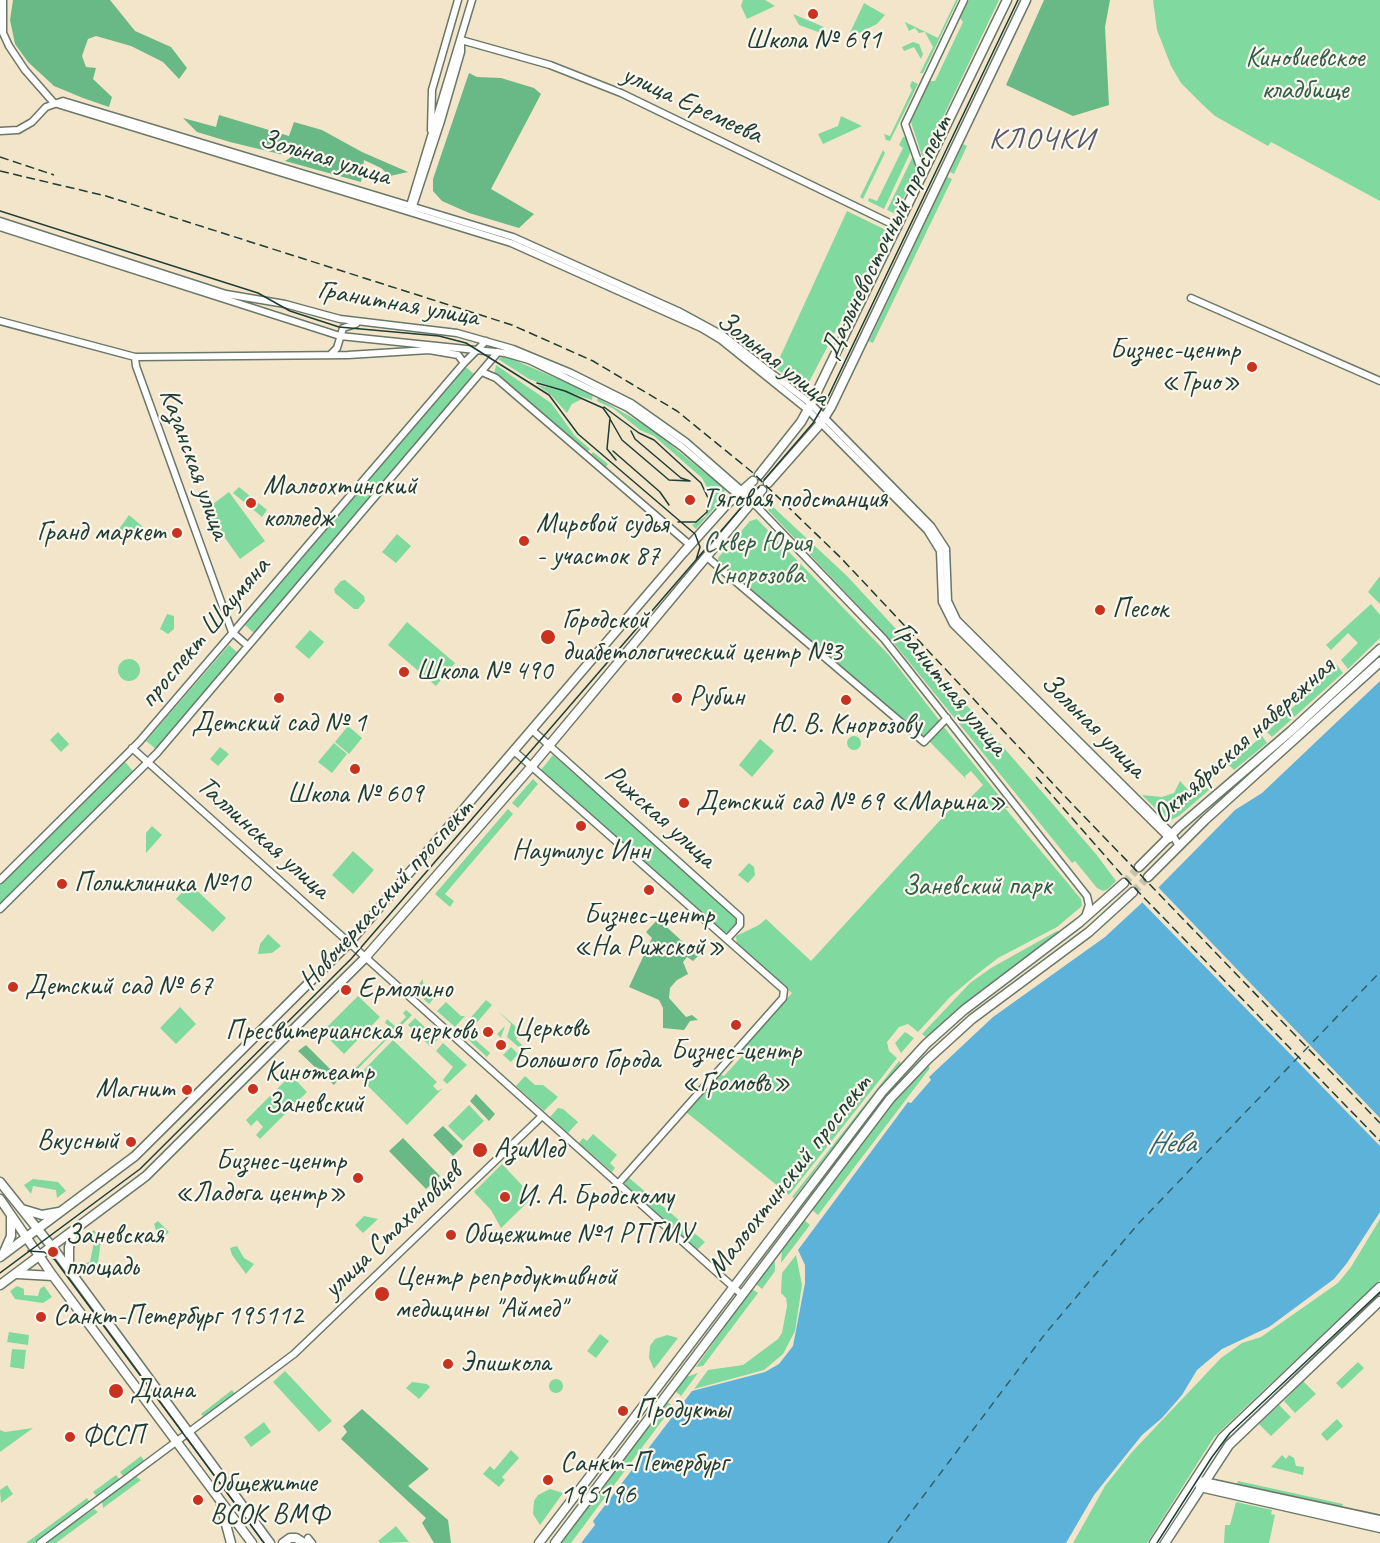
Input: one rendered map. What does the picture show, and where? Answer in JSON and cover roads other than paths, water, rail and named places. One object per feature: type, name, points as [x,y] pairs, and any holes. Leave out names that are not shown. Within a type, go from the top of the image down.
[{"type":"main road","name":"Дальневосточный проспект","points":[[757,476],[810,407],[1007,0]]},
{"type":"main road","name":"Дальневосточный проспект","points":[[766,484],[823,420],[1026,0]]},
{"type":"main road","name":"Новочеркасский проспект","points":[[0,1257],[135,1156],[349,943],[690,545],[757,476]]},
{"type":"main road","name":"Новочеркасский проспект","points":[[0,1285],[146,1176],[364,959],[549,746],[708,558],[766,484]]},
{"type":"main road","name":"Октябрьская набережная","points":[[1139,867],[1170,836],[1291,731],[1380,649]]},
{"type":"main road","name":"Октябрьская набережная","points":[[1148,877],[1380,662]]},
{"type":"main road","name":"Малоохтинский проспект","points":[[539,1543],[882,1092],[927,1044],[964,1010],[1085,918],[1124,883]]},
{"type":"main road","name":"Малоохтинский проспект","points":[[555,1543],[890,1099],[928,1059],[972,1019],[1089,932],[1133,892]]},
{"type":"main road","points":[[0,1182],[69,1269],[270,1543]]},
{"type":"main road","points":[[0,1199],[53,1276],[252,1543]]},
{"type":"main road","points":[[17,1205],[28,1212],[42,1215],[63,1211]]},
{"type":"main road","points":[[0,1257],[11,1236],[10,1212]]},
{"type":"main road","points":[[69,1269],[69,1247],[76,1229]]},
{"type":"main road","points":[[13,1275],[26,1272],[53,1276]]},
{"type":"main road","points":[[1154,1543],[1192,1482],[1229,1430],[1380,1287]]},
{"type":"main road","points":[[1165,1543],[1229,1445],[1380,1301]]},
{"type":"main road","points":[[1192,1482],[1380,1520]]},
{"type":"main road","points":[[1202,1484],[1380,1528]]},
{"type":"main road","points":[[221,1503],[231,1543]]},
{"type":"main road","points":[[283,1543],[290,1538],[308,1541]]},
{"type":"street","points":[[0,131],[13,132],[25,127],[54,103],[25,70],[9,46],[3,33],[3,0]]},
{"type":"street","points":[[432,134],[432,90],[458,0]]},
{"type":"street","points":[[411,208],[472,0]]},
{"type":"street","points":[[923,175],[905,124],[964,0]]},
{"type":"street","points":[[411,208],[461,52],[461,40]]},
{"type":"street","name":"улица Еремеева","points":[[461,40],[550,66],[621,93],[898,226]]},
{"type":"street","name":"Зольная улица","points":[[54,103],[63,101],[525,242],[703,323],[736,344],[810,407],[933,536],[942,560],[942,602],[953,624],[1179,846]]},
{"type":"street","name":"Гранитная улица","points":[[0,220],[226,294],[285,304],[332,317],[420,327],[486,341],[531,355],[631,403],[686,442],[739,493]]},
{"type":"street","name":"Гранитная улица","points":[[0,227],[340,336],[430,347],[498,352],[529,360],[628,408],[682,447],[751,503],[884,639],[1087,896],[1089,905],[1085,918]]},
{"type":"street","points":[[1191,298],[1380,381]]},
{"type":"street","name":"Гранитная улица","points":[[0,321],[135,357],[386,354],[430,347],[458,355],[464,363]]},
{"type":"street","points":[[331,354],[337,348],[341,330],[346,326],[364,322]]},
{"type":"street","points":[[486,341],[487,366]]},
{"type":"street","name":"проспект Шаумяна","points":[[0,880],[132,748],[464,363],[486,341]]},
{"type":"street","name":"проспект Шаумяна","points":[[0,909],[148,762],[498,352]]},
{"type":"street","name":"Казанская улица","points":[[135,357],[136,366],[232,632],[248,646]]},
{"type":"street","points":[[482,372],[496,378],[690,545]]},
{"type":"street","points":[[708,558],[924,742],[947,718]]},
{"type":"street","name":"Рижская улица","points":[[532,730],[740,916],[740,925],[727,939]]},
{"type":"street","name":"Таллинская улица","points":[[132,748],[364,959],[741,1294]]},
{"type":"street","name":"Рижская улица","points":[[514,751],[727,939],[784,993],[617,1185]]},
{"type":"street","name":"улица Стахановцев","points":[[40,1543],[294,1354],[541,1117]]},
{"type":"water","name":"Нева","points":[[1380,681],[1380,1212],[1334,1279],[1269,1327],[1222,1349],[1197,1370],[1182,1395],[1162,1418],[1142,1435],[1094,1495],[1066,1543],[581,1543],[595,1525],[593,1521],[692,1391],[765,1372],[779,1364],[793,1346],[805,1283],[805,1265],[798,1250],[908,1102],[911,1103],[931,1080],[929,1077],[993,1017],[1105,937],[1159,887],[1235,810],[1262,793]]},
{"type":"tunnel","points":[[1124,883],[1139,867]]},
{"type":"tunnel","points":[[1133,892],[1148,877]]},
{"type":"tram line","points":[[764,480],[813,423],[826,401],[1018,0]]},
{"type":"tram line","points":[[0,211],[258,293],[290,311],[339,327],[439,336],[466,343],[549,395],[578,434],[695,534],[700,547],[696,560]]},
{"type":"tram line","points":[[537,383],[565,391],[603,408],[610,418],[607,449],[616,460]]},
{"type":"tram line","points":[[604,407],[639,433],[654,440],[701,483],[708,498],[707,512],[696,522],[678,522]]},
{"type":"tram line","points":[[610,419],[622,440],[669,480],[690,481]]},
{"type":"tram line","points":[[631,431],[635,439],[681,478],[690,481]]},
{"type":"tram line","points":[[613,451],[660,492],[669,505]]},
{"type":"tram line","points":[[0,1273],[140,1169],[351,959],[759,487]]},
{"type":"tram line","points":[[28,1251],[44,1252],[55,1260],[264,1543]]},
{"type":"tram line","points":[[1157,1543],[1230,1433],[1380,1292]]},
{"type":"railway","points":[[0,157],[54,175]]},
{"type":"railway","points":[[0,171],[106,196],[512,325],[593,361],[677,411],[752,472],[841,558],[1075,807],[1380,1123]]},
{"type":"railway","points":[[1036,777],[1121,874],[1380,1141]]},
{"type":"place","name":"Школа № 691","points":[[813,14]]},
{"type":"place","name":"Бизнес-центр «Трио»","points":[[1252,367]]},
{"type":"place","name":"Тяговая подстанция","points":[[690,500]]},
{"type":"place","name":"Малоохтинский колледж","points":[[251,503]]},
{"type":"place","name":"Гранд маркет","points":[[177,533]]},
{"type":"place","name":"Мировой судья - участок 87","points":[[524,541]]},
{"type":"place","name":"Песок","points":[[1100,610]]},
{"type":"place","name":"Городской диабетологический центр №3","points":[[548,637]]},
{"type":"place","name":"Школа № 490","points":[[404,672]]},
{"type":"place","name":"Детский сад № 1","points":[[279,698]]},
{"type":"place","name":"Рубин","points":[[677,698]]},
{"type":"place","name":"Ю. В. Кнорозову","points":[[846,700]]},
{"type":"place","name":"Школа № 609","points":[[355,769]]},
{"type":"place","name":"Детский сад № 69 «Марина»","points":[[684,803]]},
{"type":"place","name":"Наутилус Инн","points":[[581,826]]},
{"type":"place","name":"Поликлиника №10","points":[[62,884]]},
{"type":"place","name":"Бизнес-центр «На Рижской»","points":[[649,890]]},
{"type":"place","name":"Детский сад № 67","points":[[13,987]]},
{"type":"place","name":"Ермолино","points":[[346,990]]},
{"type":"place","name":"Бизнес-центр «Громовъ»","points":[[736,1025]]},
{"type":"place","name":"Пресвитерианская церковь","points":[[488,1032]]},
{"type":"place","name":"Церковь Большого Города","points":[[501,1045]]},
{"type":"place","name":"Кинотеатр Заневский","points":[[253,1089]]},
{"type":"place","name":"Магнит","points":[[187,1090]]},
{"type":"place","name":"Вкусный","points":[[131,1142]]},
{"type":"place","name":"АзиМед","points":[[480,1150]]},
{"type":"place","name":"Бизнес-центр «Ладога центр»","points":[[358,1178]]},
{"type":"place","name":"И. А. Бродскому","points":[[505,1197]]},
{"type":"place","name":"Общежитие №1 РГГМУ","points":[[451,1235]]},
{"type":"place","name":"Заневская площадь","points":[[53,1252]]},
{"type":"place","name":"Центр репродуктивной медицины \"Аймед\"","points":[[382,1294]]},
{"type":"place","name":"Санкт-Петербург 195112","points":[[41,1317]]},
{"type":"place","name":"Эпишкола","points":[[448,1364]]},
{"type":"place","name":"Диана","points":[[116,1391]]},
{"type":"place","name":"Продукты","points":[[623,1411]]},
{"type":"place","name":"ФССП","points":[[70,1437]]},
{"type":"place","name":"Санкт-Петербург 195196","points":[[548,1480]]},
{"type":"place","name":"Общежитие ВСОК ВМФ","points":[[198,1500]]},
{"type":"district","name":"КЛОЧКИ","points":[[1042,140]]},
{"type":"park label","name":"Киновиевское кладбище","points":[[1305,75]]},
{"type":"park label","name":"Сквер Юрия Кнорозова","points":[[757,560]]},
{"type":"park label","name":"Заневский парк","points":[[977,887]]}]
